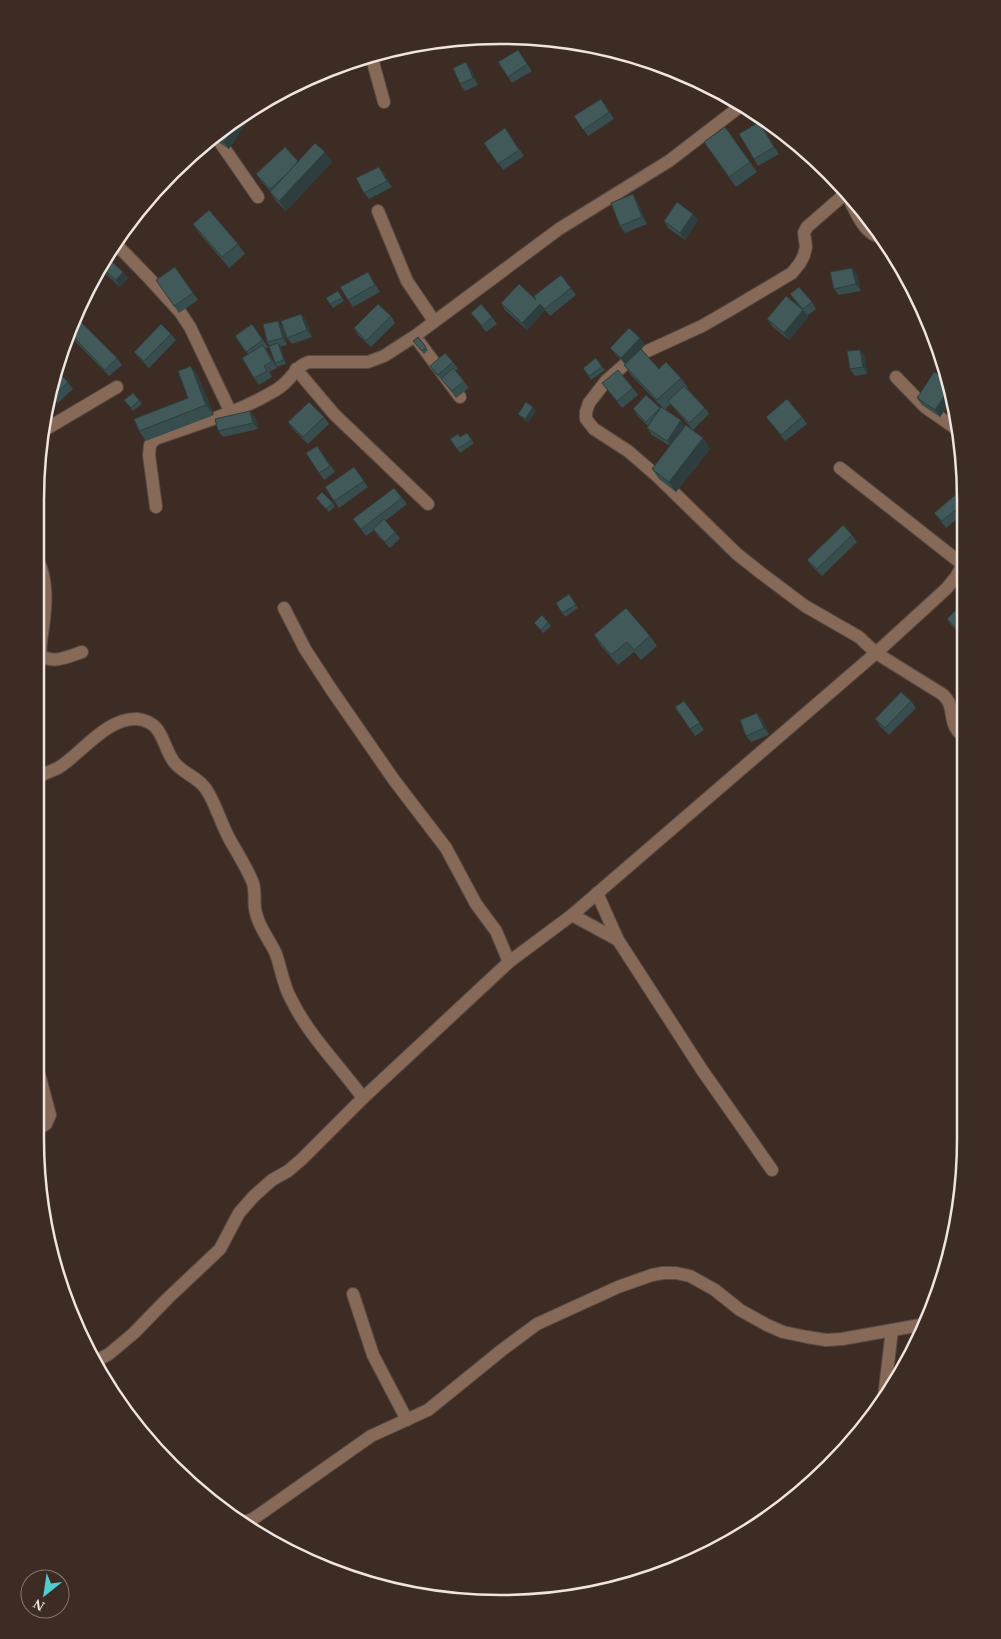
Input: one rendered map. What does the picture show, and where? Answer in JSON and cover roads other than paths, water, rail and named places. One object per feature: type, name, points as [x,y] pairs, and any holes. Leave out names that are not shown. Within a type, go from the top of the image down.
[{"type":"street","points":[[373,62],[384,102]]},
{"type":"street","points":[[156,507],[149,455],[150,445],[155,439],[231,413],[268,395],[282,386],[296,369],[303,364],[309,362],[368,362],[384,356],[415,336],[559,229],[669,161],[736,110]]},
{"type":"street","points":[[219,141],[258,198]]},
{"type":"street","points":[[839,194],[807,227],[804,233],[806,247],[804,256],[792,273],[760,294],[702,326],[641,354],[624,364],[606,381],[589,403],[586,415],[588,423],[594,429],[628,450],[737,554],[806,606],[859,637],[876,653],[914,675],[946,697],[950,704],[957,731]]},
{"type":"street","points":[[378,211],[407,281],[434,321]]},
{"type":"street","points":[[120,248],[180,312],[190,327],[231,413]]},
{"type":"street","points":[[415,336],[460,398]]},
{"type":"street","points":[[296,369],[334,414],[428,504]]},
{"type":"street","points":[[896,377],[925,407],[950,425]]},
{"type":"street","points":[[50,426],[117,387]]},
{"type":"street","points":[[840,468],[957,557]]},
{"type":"street","points":[[100,1359],[128,1339],[179,1287],[220,1249],[240,1214],[254,1196],[272,1180],[288,1171],[363,1098],[509,962],[572,915],[876,653],[946,589],[956,577]]},
{"type":"street","points":[[44,582],[44,614]]},
{"type":"street","points":[[284,608],[305,649],[330,689],[394,780],[446,848],[476,904],[496,931],[509,962]]},
{"type":"street","points":[[44,656],[52,660],[82,652]]},
{"type":"street","points":[[44,774],[57,768],[94,737],[124,721],[135,719],[151,723],[158,728],[167,751],[176,764],[206,789],[230,840],[243,862],[253,885],[256,914],[275,953],[289,996],[307,1026],[363,1098]]},
{"type":"street","points":[[597,893],[618,940],[702,1070],[772,1170]]},
{"type":"street","points":[[572,915],[618,940]]},
{"type":"street","points":[[44,1093],[50,1115],[44,1125]]},
{"type":"street","points":[[251,1521],[371,1436],[428,1410],[537,1324],[640,1279],[663,1273],[690,1276],[715,1290],[740,1310],[767,1325],[783,1332],[826,1340],[842,1339],[917,1326]]},
{"type":"street","points":[[353,1294],[373,1355],[407,1420]]},
{"type":"street","points":[[886,1383],[892,1330]]}]
